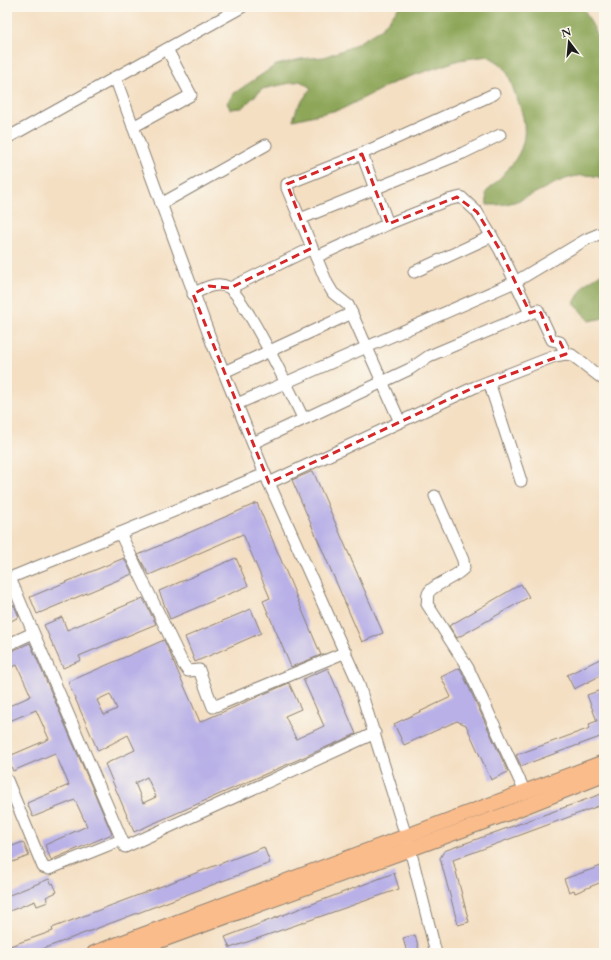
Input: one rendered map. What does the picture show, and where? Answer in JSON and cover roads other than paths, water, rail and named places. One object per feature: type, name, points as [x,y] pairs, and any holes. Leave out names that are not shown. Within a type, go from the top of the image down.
[{"type":"main road","points":[[127,953],[408,843],[525,792],[604,762]]},
{"type":"main road","points":[[94,953],[604,776]]},
{"type":"street","points":[[7,138],[242,7]]},
{"type":"street","points":[[133,128],[191,95],[167,49]]},
{"type":"street","points":[[115,78],[193,294],[224,372],[267,478],[346,652],[358,682],[408,843],[436,953]]},
{"type":"street","points":[[400,422],[348,305],[333,293],[327,283],[287,188],[288,184],[362,154],[494,94]]},
{"type":"street","points":[[300,219],[462,153],[500,135]]},
{"type":"street","points":[[161,204],[266,145]]},
{"type":"street","points":[[362,154],[388,224]]},
{"type":"street","points":[[230,288],[314,252],[448,200],[461,197],[477,212],[492,236],[530,314]]},
{"type":"street","points":[[237,404],[515,282],[587,239],[604,232]]},
{"type":"street","points":[[414,272],[492,236]]},
{"type":"street","points":[[193,294],[209,286],[218,285],[230,288],[235,292],[269,351],[303,418]]},
{"type":"street","points":[[253,443],[303,418],[410,369],[429,356],[538,310],[541,313],[552,340],[560,342],[566,354]]},
{"type":"street","points":[[224,372],[352,313]]},
{"type":"street","points":[[375,733],[125,847],[8,578],[120,532],[267,478],[400,422],[489,382],[555,356],[566,354],[572,355],[604,380]]},
{"type":"street","points":[[489,382],[521,481]]},
{"type":"street","points":[[434,496],[463,560],[464,568],[459,575],[431,589],[428,594],[427,604],[468,668],[525,792]]},
{"type":"street","points":[[120,532],[183,664],[188,671],[199,670],[213,707],[346,652]]},
{"type":"street","points":[[7,645],[33,633]]},
{"type":"street","points":[[7,780],[44,868],[49,869],[121,840]]}]
